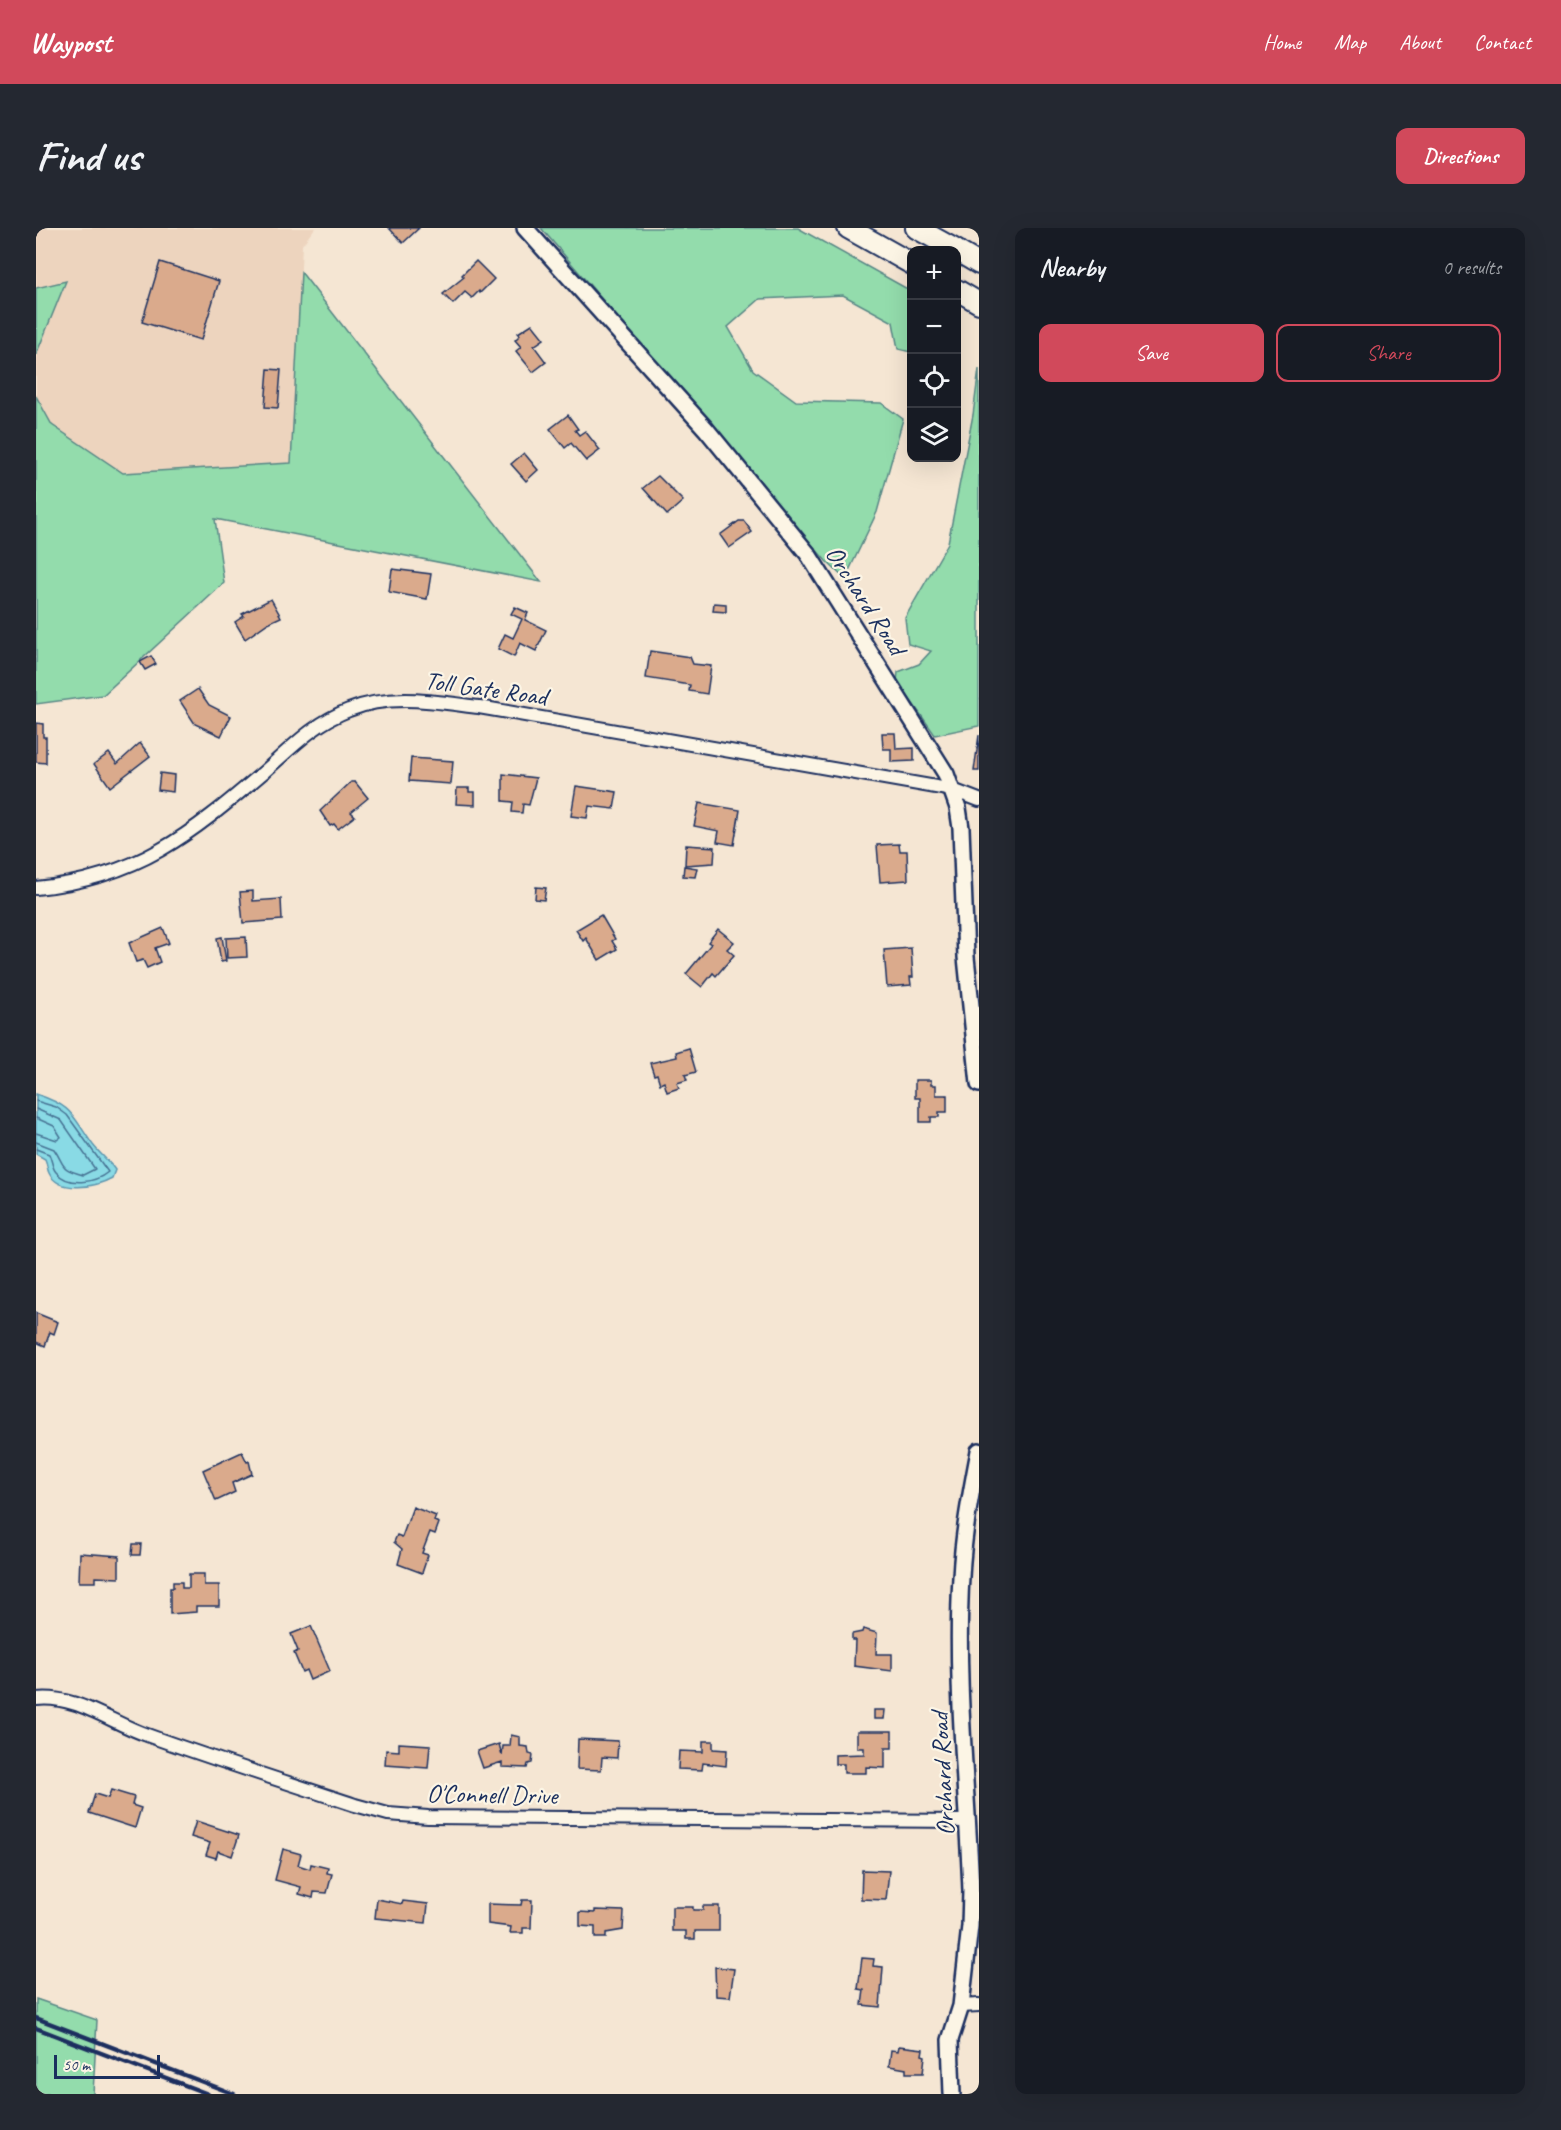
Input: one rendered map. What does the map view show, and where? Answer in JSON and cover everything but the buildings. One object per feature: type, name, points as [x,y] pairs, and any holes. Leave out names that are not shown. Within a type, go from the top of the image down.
[{"type":"highway","points":[[848,228],[907,261]]},
{"type":"highway","points":[[916,228],[947,246]]},
{"type":"highway","points":[[961,254],[979,264]]},
{"type":"street","name":"Orchard Road","points":[[525,228],[706,429],[808,554],[938,759],[953,790],[961,828],[966,957],[979,1084]]},
{"type":"street","name":"Toll Gate Road","points":[[36,888],[74,885],[127,868],[168,847],[205,822],[323,722],[350,709],[401,699],[479,707],[953,790],[979,800]]},
{"type":"street","name":"Orchard Road","points":[[952,2094],[950,2040],[962,2006],[970,1926],[960,1608],[964,1540],[978,1461]]},
{"type":"street","name":"O'Connell Drive","points":[[36,1699],[52,1697],[72,1702],[145,1735],[388,1814],[451,1817],[968,1821]]},
{"type":"street","points":[[962,2006],[979,2005]]},
{"type":"shaded area","points":[[36,228],[315,228],[302,245],[292,463],[123,473],[52,425],[36,396],[36,355],[66,282],[36,288]]},
{"type":"green space","points":[[541,228],[798,228],[907,289],[907,351],[898,349],[893,322],[843,295],[760,299],[728,327],[753,370],[796,401],[881,403],[903,419],[877,512],[845,579],[826,561]]},
{"type":"green space","points":[[301,272],[541,582],[215,519],[224,583],[103,695],[36,704],[36,396],[52,425],[123,473],[291,463]]},
{"type":"green space","points":[[66,281],[36,355],[36,288]]},
{"type":"green space","points":[[979,369],[979,726],[935,735],[897,681],[898,672],[919,664],[931,651],[908,644],[905,618],[948,543],[973,415]]},
{"type":"green space","points":[[36,1999],[97,2020],[93,2094],[36,2094]]},
{"type":"water","points":[[36,1094],[58,1103],[70,1113],[115,1170],[112,1178],[97,1184],[78,1187],[61,1184],[54,1180],[49,1173],[45,1159],[36,1154]]},
{"type":"railway","points":[[36,2018],[234,2094]]},
{"type":"railway","points":[[36,2028],[208,2094]]}]
